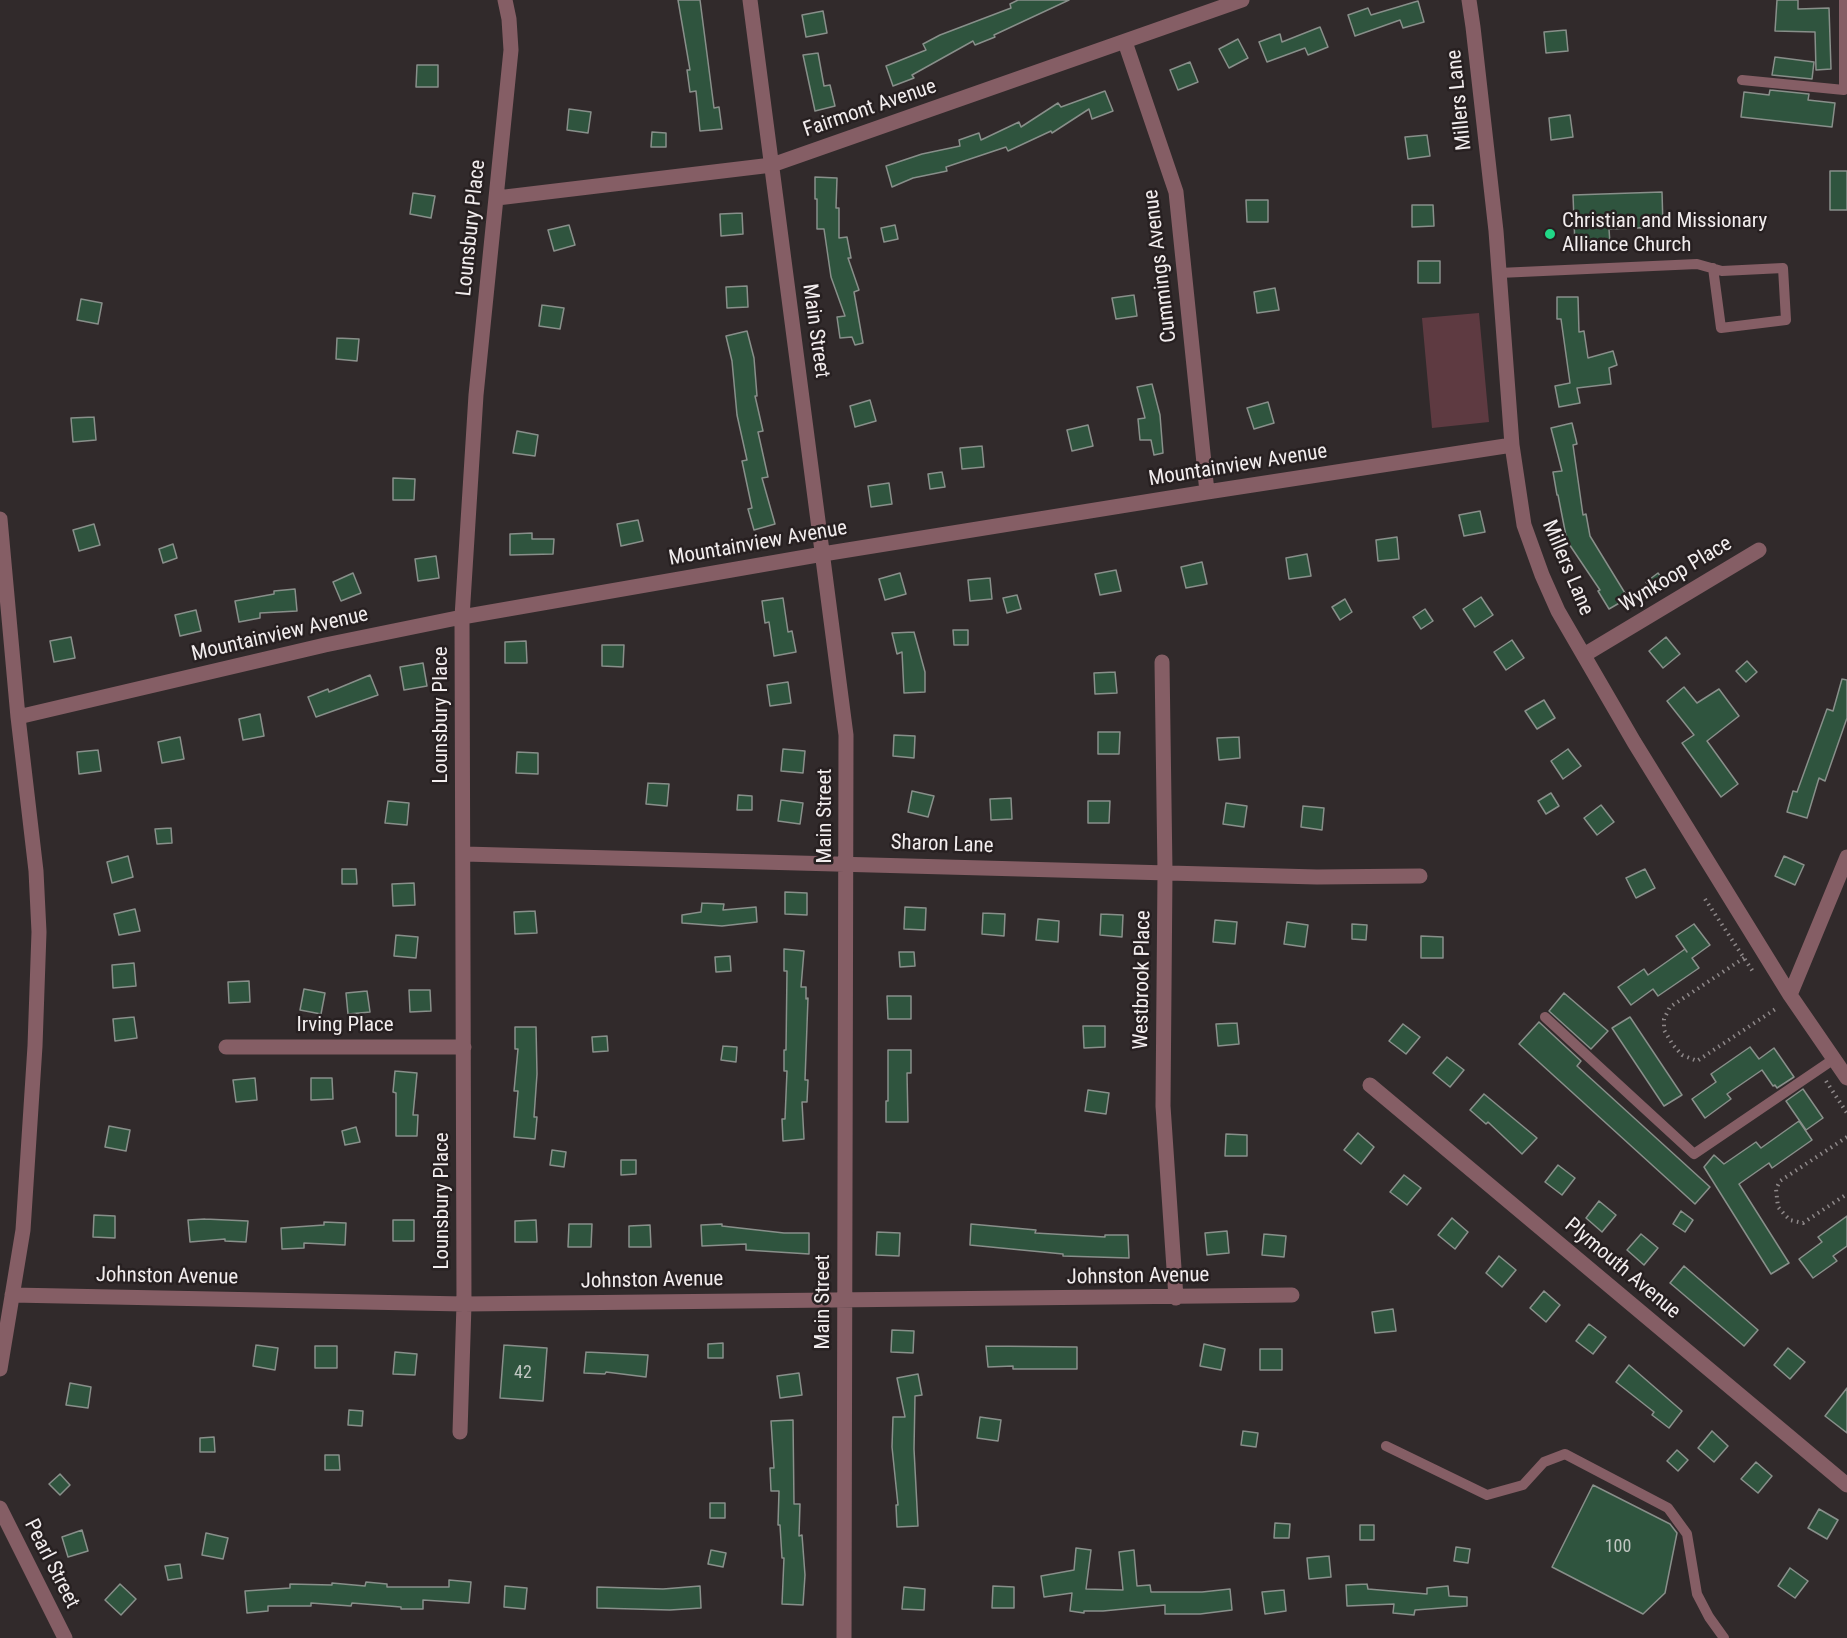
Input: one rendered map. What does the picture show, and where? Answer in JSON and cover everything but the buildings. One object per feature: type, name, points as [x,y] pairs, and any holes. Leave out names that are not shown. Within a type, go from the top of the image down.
[{"type":"street","name":"Lounsbury Place","points":[[460,1432],[464,1304],[462,617],[476,395],[511,50],[505,0]]},
{"type":"street","name":"Main Street","points":[[750,0],[846,727],[844,1638]]},
{"type":"street","name":"Fairmont Avenue","points":[[497,198],[772,165],[1242,0]]},
{"type":"street","name":"Millers Lane","points":[[1468,0],[1476,49],[1499,273],[1512,445],[1524,525],[1558,611],[1634,742],[1791,995],[1847,1078]]},
{"type":"street","name":"Cummings Avenue","points":[[1125,42],[1176,192],[1207,492]]},
{"type":"street","name":"Mountainview Avenue","points":[[18,717],[325,645],[462,617],[824,554],[1512,445]]},
{"type":"street","points":[[0,519],[18,717],[36,872],[39,932],[35,1046],[22,1230],[0,1369]]},
{"type":"street","name":"Wynkoop Place","points":[[1584,655],[1759,550]]},
{"type":"street","name":"Westbrook Place","points":[[1162,662],[1165,872],[1162,1106],[1176,1298]]},
{"type":"street","name":"Sharon Lane","points":[[464,854],[1317,877],[1420,876]]},
{"type":"street","points":[[1791,995],[1847,857]]},
{"type":"street","name":"Irving Place","points":[[226,1047],[464,1047]]},
{"type":"street","name":"Plymouth Avenue","points":[[1370,1085],[1847,1485]]},
{"type":"street","name":"Johnston Avenue","points":[[12,1295],[464,1304],[1292,1295]]},
{"type":"street","name":"Pearl Street","points":[[0,1508],[64,1638]]},
{"type":"lane","points":[[1742,81],[1844,90],[1844,0]]},
{"type":"lane","points":[[1499,273],[1697,264],[1713,268],[1722,271],[1784,268],[1786,320],[1721,328],[1713,268]]},
{"type":"lane","points":[[1545,1017],[1694,1154],[1834,1059]]},
{"type":"lane","points":[[1386,1446],[1487,1496],[1523,1485],[1544,1462],[1565,1454],[1668,1508],[1687,1534],[1698,1594],[1709,1617],[1724,1638]]},
{"type":"path","points":[[1744,958],[1670,1007],[1664,1019],[1664,1030],[1673,1045],[1682,1055],[1697,1061],[1777,1008]]},
{"type":"path","points":[[1847,1137],[1780,1181],[1776,1189],[1778,1207],[1791,1220],[1803,1222],[1847,1194]]},
{"type":"shaded area","points":[[1479,313],[1489,422],[1432,428],[1422,318]]},
{"type":"place","name":"Christian and Missionary Alliance Church","points":[[1550,234]]}]
